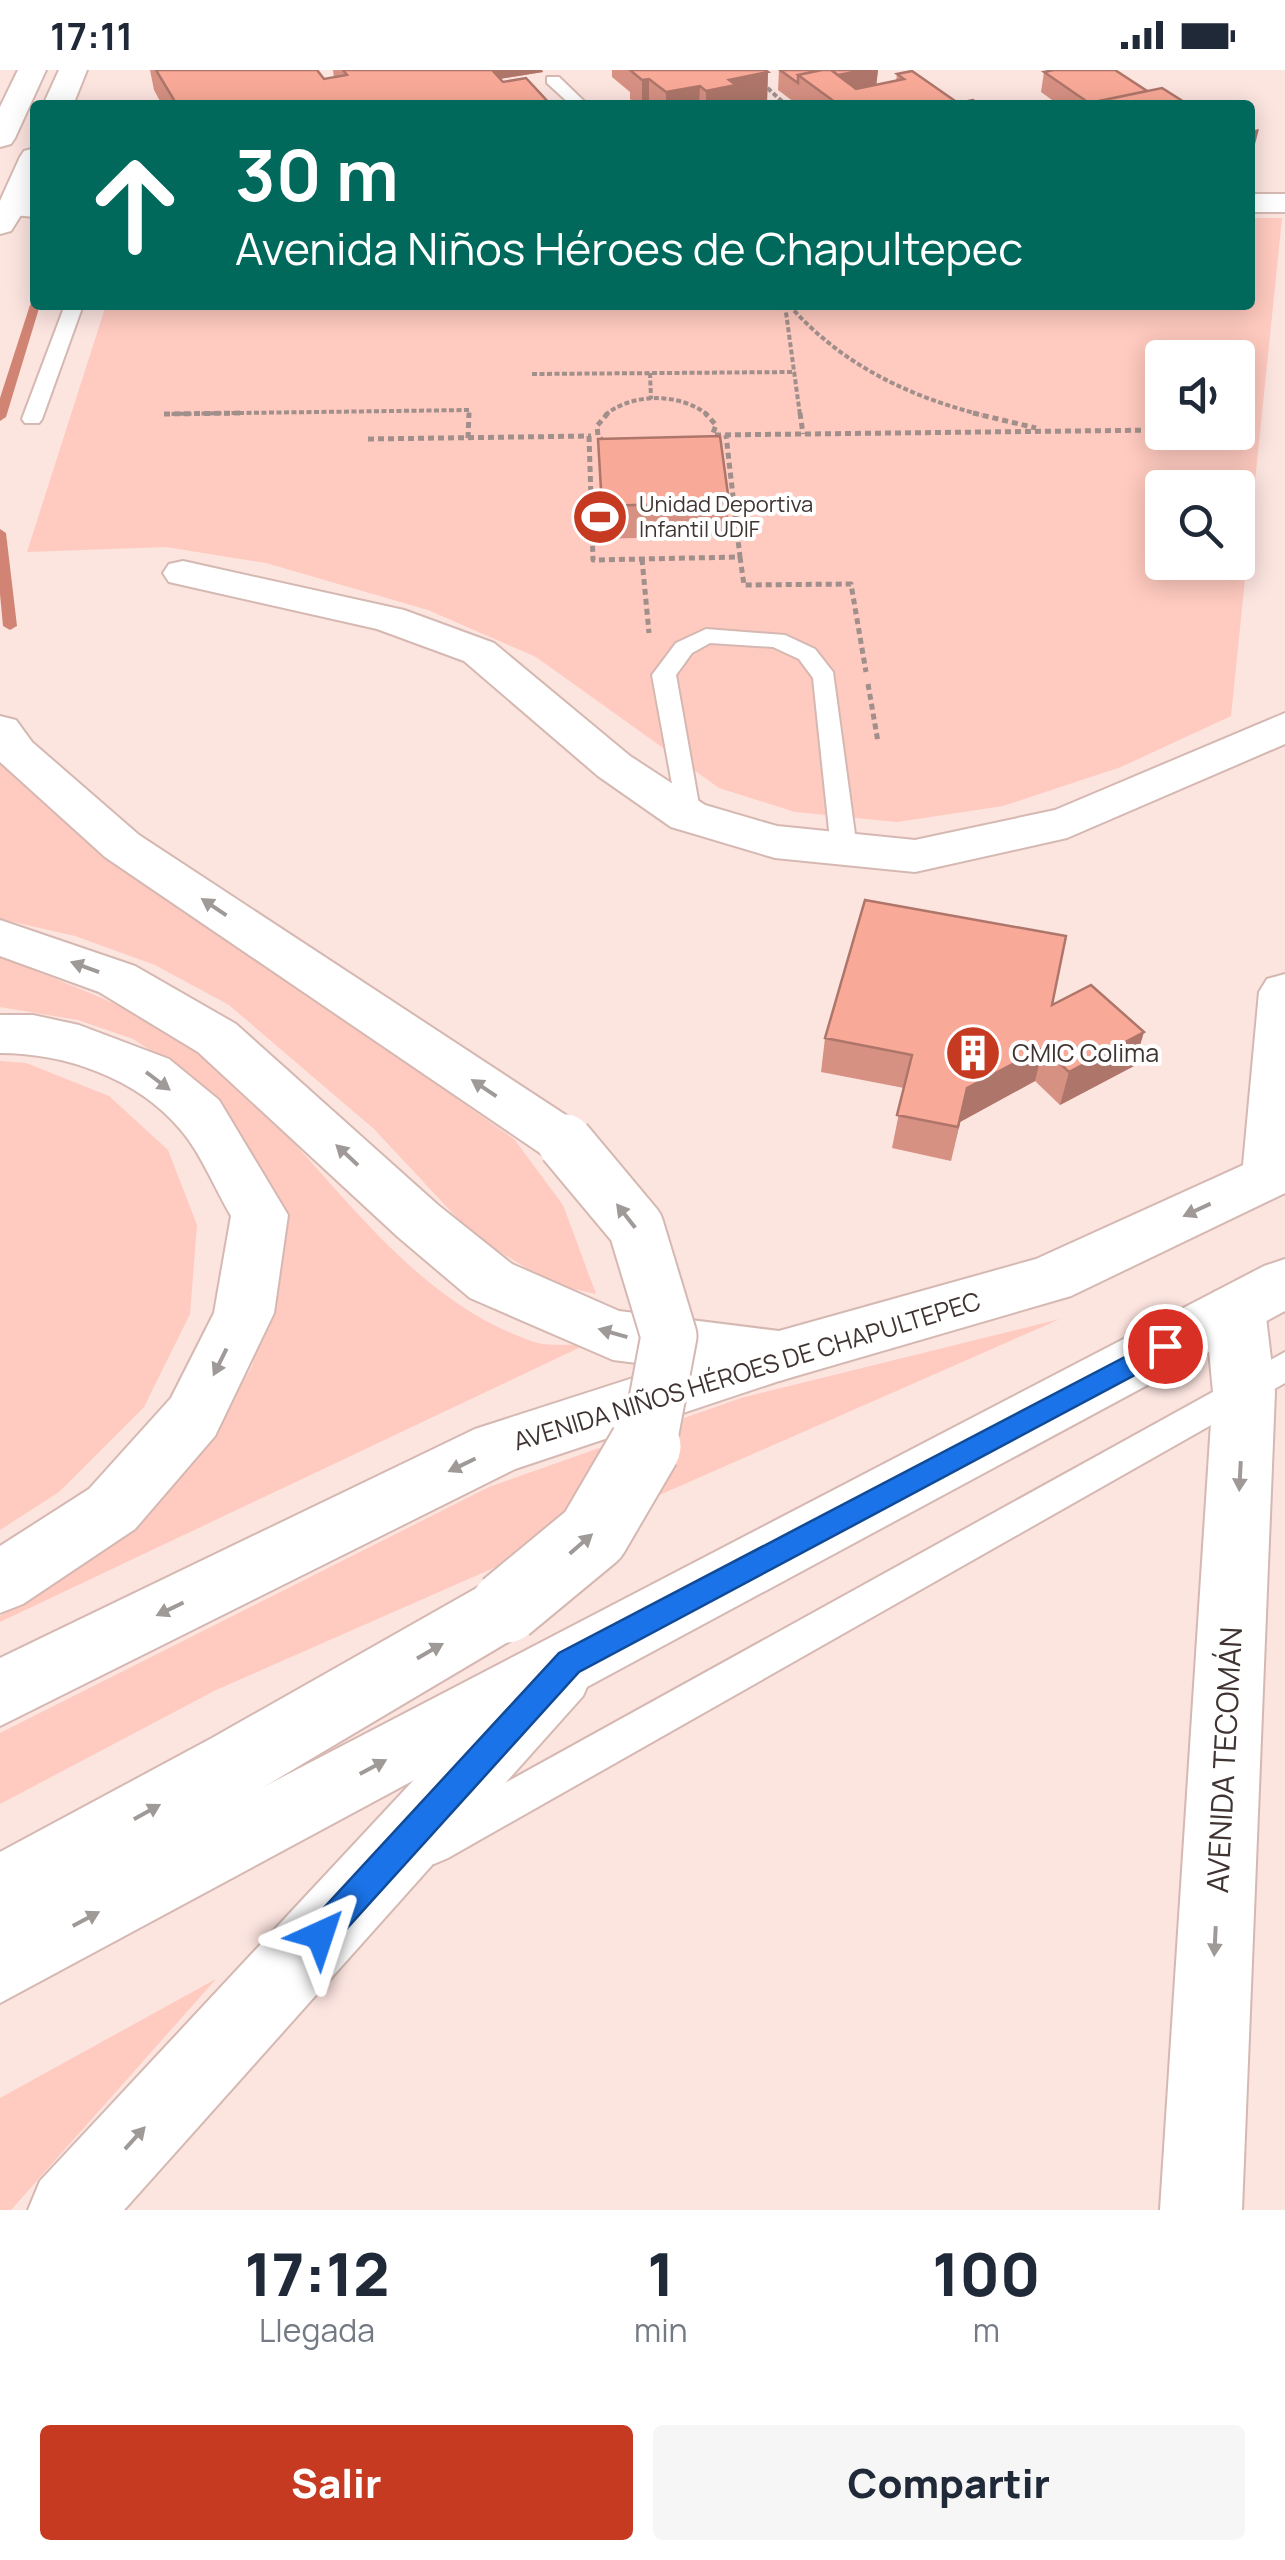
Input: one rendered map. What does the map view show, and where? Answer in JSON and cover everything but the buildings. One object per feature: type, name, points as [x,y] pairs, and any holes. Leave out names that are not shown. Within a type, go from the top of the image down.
[{"type":"main road","points":[[0,138],[32,70]]},
{"type":"main road","points":[[60,100],[74,70]]},
{"type":"main road","points":[[0,238],[16,212],[30,171]]},
{"type":"main road","points":[[1255,203],[1285,203]]},
{"type":"main road","points":[[183,574],[389,619],[479,652],[614,766],[688,816],[775,842],[914,856],[1067,823],[1285,727]]},
{"type":"main road","points":[[0,730],[16,752],[122,846],[565,1142],[636,1226],[669,1336],[650,1437],[593,1535],[506,1607],[237,1763],[0,1892]]},
{"type":"main road","points":[[0,937],[117,979],[217,1038],[418,1221],[492,1281],[613,1336],[779,1356]]},
{"type":"main road","points":[[1278,1172],[1285,992]]},
{"type":"main road","points":[[0,1034],[32,1034],[78,1044],[150,1073],[200,1115],[260,1215],[244,1313],[193,1417],[112,1509],[0,1583]]},
{"type":"main road","name":"AVENIDA NIÑOS HÉROES DE CHAPULTEPEC","points":[[0,1693],[497,1448],[779,1356],[1050,1279],[1278,1172]]},
{"type":"main road","points":[[0,1964],[1260,1296]]},
{"type":"main road","name":"AVENIDA TECOMÁN","points":[[1201,2210],[1264,1380],[1260,1296]]},
{"type":"main road","points":[[69,2210],[569,1663]]},
{"type":"lane","points":[[553,80],[575,100]]},
{"type":"lane","points":[[32,420],[72,310]]},
{"type":"lane","points":[[688,816],[664,675],[684,648],[706,636],[777,640],[806,654],[825,678],[844,849]]},
{"type":"lane","points":[[370,1880],[1264,1380]]},
{"type":"path","points":[[759,80],[781,100]]},
{"type":"path","points":[[787,310],[804,434]]},
{"type":"path","points":[[791,310],[829,347],[879,376],[933,400],[1052,431]]},
{"type":"path","points":[[532,374],[794,372]]},
{"type":"path","points":[[650,373],[651,399]]},
{"type":"path","points":[[368,439],[598,436],[616,452],[648,460],[684,457],[710,444],[716,425],[700,408],[651,399],[632,402],[603,416],[597,426],[598,436]]},
{"type":"path","points":[[164,414],[469,410],[468,438]]},
{"type":"path","points":[[715,435],[1145,430]]},
{"type":"path","points":[[589,436],[592,560],[740,558],[726,435]]},
{"type":"path","points":[[642,559],[649,639],[684,648]]},
{"type":"shaded area","name":"Unidad Deportiva Infantil UDIF","points":[[1255,218],[1282,218],[1255,482],[1255,470],[1145,470],[1145,580],[1245,580],[1231,716],[1121,767],[1003,806],[897,822],[795,812],[719,788],[536,657],[428,610],[266,563],[166,547],[27,552],[104,310],[1255,310]]},
{"type":"shaded area","points":[[0,754],[118,859],[514,1139],[563,1205],[596,1294],[552,1284],[473,1235],[374,1129],[229,1005],[155,965],[75,936],[0,919]]},
{"type":"shaded area","points":[[0,956],[132,1012],[205,1057],[284,1132],[396,1253],[481,1318],[537,1343],[585,1345],[0,1622],[0,1616],[75,1564],[208,1439],[251,1368],[275,1302],[267,1181],[228,1113],[184,1072],[133,1039],[78,1020],[0,1007]]},
{"type":"shaded area","points":[[0,1061],[26,1063],[109,1096],[168,1150],[197,1225],[190,1314],[144,1407],[59,1492],[0,1530]]},
{"type":"shaded area","points":[[1060,1319],[216,1690],[0,1804],[0,1733],[489,1487],[741,1398]]},
{"type":"shaded area","points":[[216,1979],[11,2210],[0,2210],[0,2098]]},
{"type":"waterway","points":[[0,417],[33,310]]},
{"type":"waterway","points":[[0,533],[10,626]]},
{"type":"place","name":"Unidad Deportiva Infantil UDIF","points":[[600,517]]},
{"type":"place","name":"CMIC Colima","points":[[973,1053]]},
{"type":"route","points":[[320,1935],[569,1663],[1165,1346]]}]
